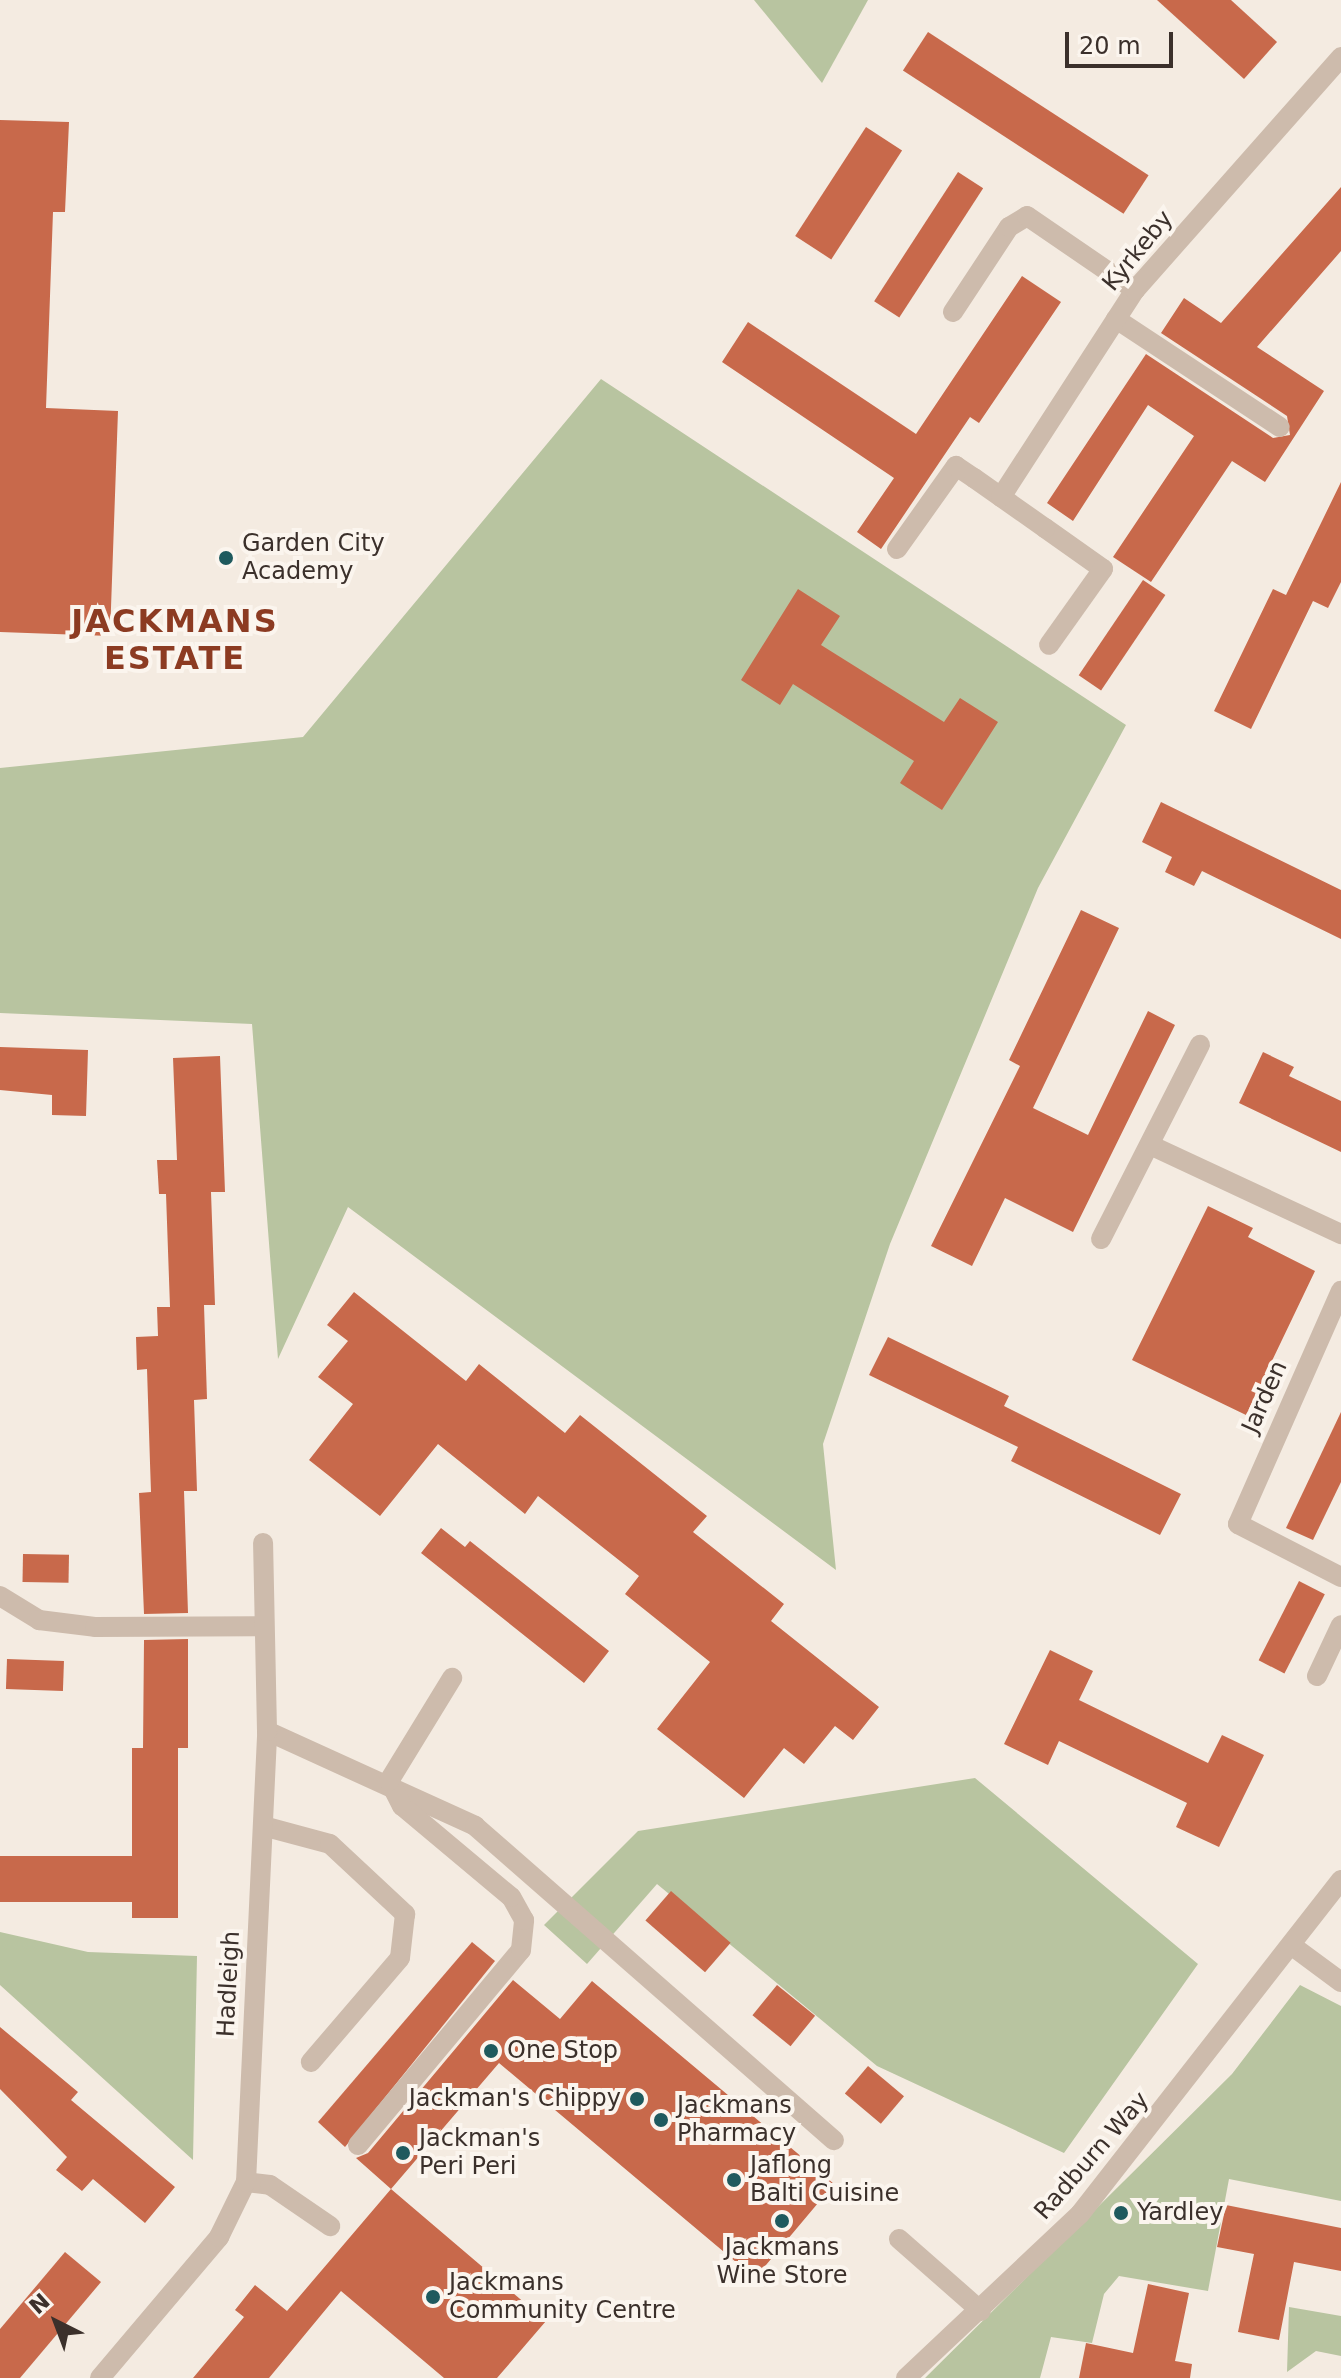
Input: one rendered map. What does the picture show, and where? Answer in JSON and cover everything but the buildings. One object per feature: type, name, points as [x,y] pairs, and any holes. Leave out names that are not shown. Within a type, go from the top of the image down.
[{"type":"street","name":"Kyrkeby","points":[[1001,497],[1135,290],[1341,57]]},
{"type":"street","points":[[953,312],[1009,227],[1027,216],[1135,290]]},
{"type":"street","points":[[1116,319],[1280,427]]},
{"type":"street","points":[[897,549],[956,466],[1103,569],[1049,645]]},
{"type":"street","points":[[1101,1239],[1200,1045]]},
{"type":"street","points":[[1150,1145],[1341,1234]]},
{"type":"street","name":"Jarden","points":[[1340,1296],[1238,1524],[1341,1577]]},
{"type":"street","name":"Hadleigh","points":[[100,2378],[219,2237],[246,2182],[267,1731],[263,1543]]},
{"type":"street","points":[[0,1596],[39,1620],[95,1627],[264,1626]]},
{"type":"street","points":[[1317,1676],[1341,1625]]},
{"type":"street","points":[[389,1781],[452,1678]]},
{"type":"street","points":[[267,1731],[389,1781],[475,1826],[834,2140]]},
{"type":"street","points":[[358,2145],[505,1972],[521,1950],[524,1920],[511,1897],[402,1806],[389,1781]]},
{"type":"street","points":[[263,1826],[330,1844],[405,1914],[400,1958],[311,2062]]},
{"type":"street","name":"Radburn Way","points":[[906,2378],[981,2311],[1080,2214],[1295,1948],[1341,1880]]},
{"type":"street","points":[[1295,1948],[1341,1982]]},
{"type":"street","points":[[246,2182],[270,2185],[330,2226]]},
{"type":"street","points":[[899,2239],[981,2311]]},
{"type":"green space","points":[[754,0],[868,0],[822,83]]},
{"type":"green space","points":[[601,379],[1126,725],[1038,888],[890,1244],[823,1444],[836,1570],[348,1207],[278,1359],[252,1024],[0,1013],[0,768],[303,737]]},
{"type":"green space","points":[[975,1778],[1198,1964],[1064,2153],[877,2066],[657,1884],[587,1964],[544,1925],[638,1831]]},
{"type":"green space","points":[[0,1932],[88,1952],[197,1956],[193,2160],[0,1985]]},
{"type":"green space","points":[[1300,1985],[1341,2006],[1341,2201],[1229,2179],[1208,2291],[1119,2276],[1104,2294],[1092,2343],[1051,2337],[1040,2378],[925,2378],[1232,2074]]},
{"type":"green space","points":[[1289,2307],[1341,2316],[1341,2356],[1316,2351],[1287,2372]]},
{"type":"place","name":"Garden City Academy","points":[[226,558]]},
{"type":"place","name":"One Stop","points":[[491,2051]]},
{"type":"place","name":"Jackman's Chippy","points":[[637,2099]]},
{"type":"place","name":"Jackmans Pharmacy","points":[[661,2120]]},
{"type":"place","name":"Jackman's Peri Peri","points":[[403,2153]]},
{"type":"place","name":"Jaflong Balti Cuisine","points":[[734,2180]]},
{"type":"place","name":"Yardley","points":[[1121,2213]]},
{"type":"place","name":"Jackmans Wine Store","points":[[782,2221]]},
{"type":"place","name":"Jackmans Community Centre","points":[[433,2297]]},
{"type":"district","name":"JACKMANS ESTATE","points":[[175,640]]}]
